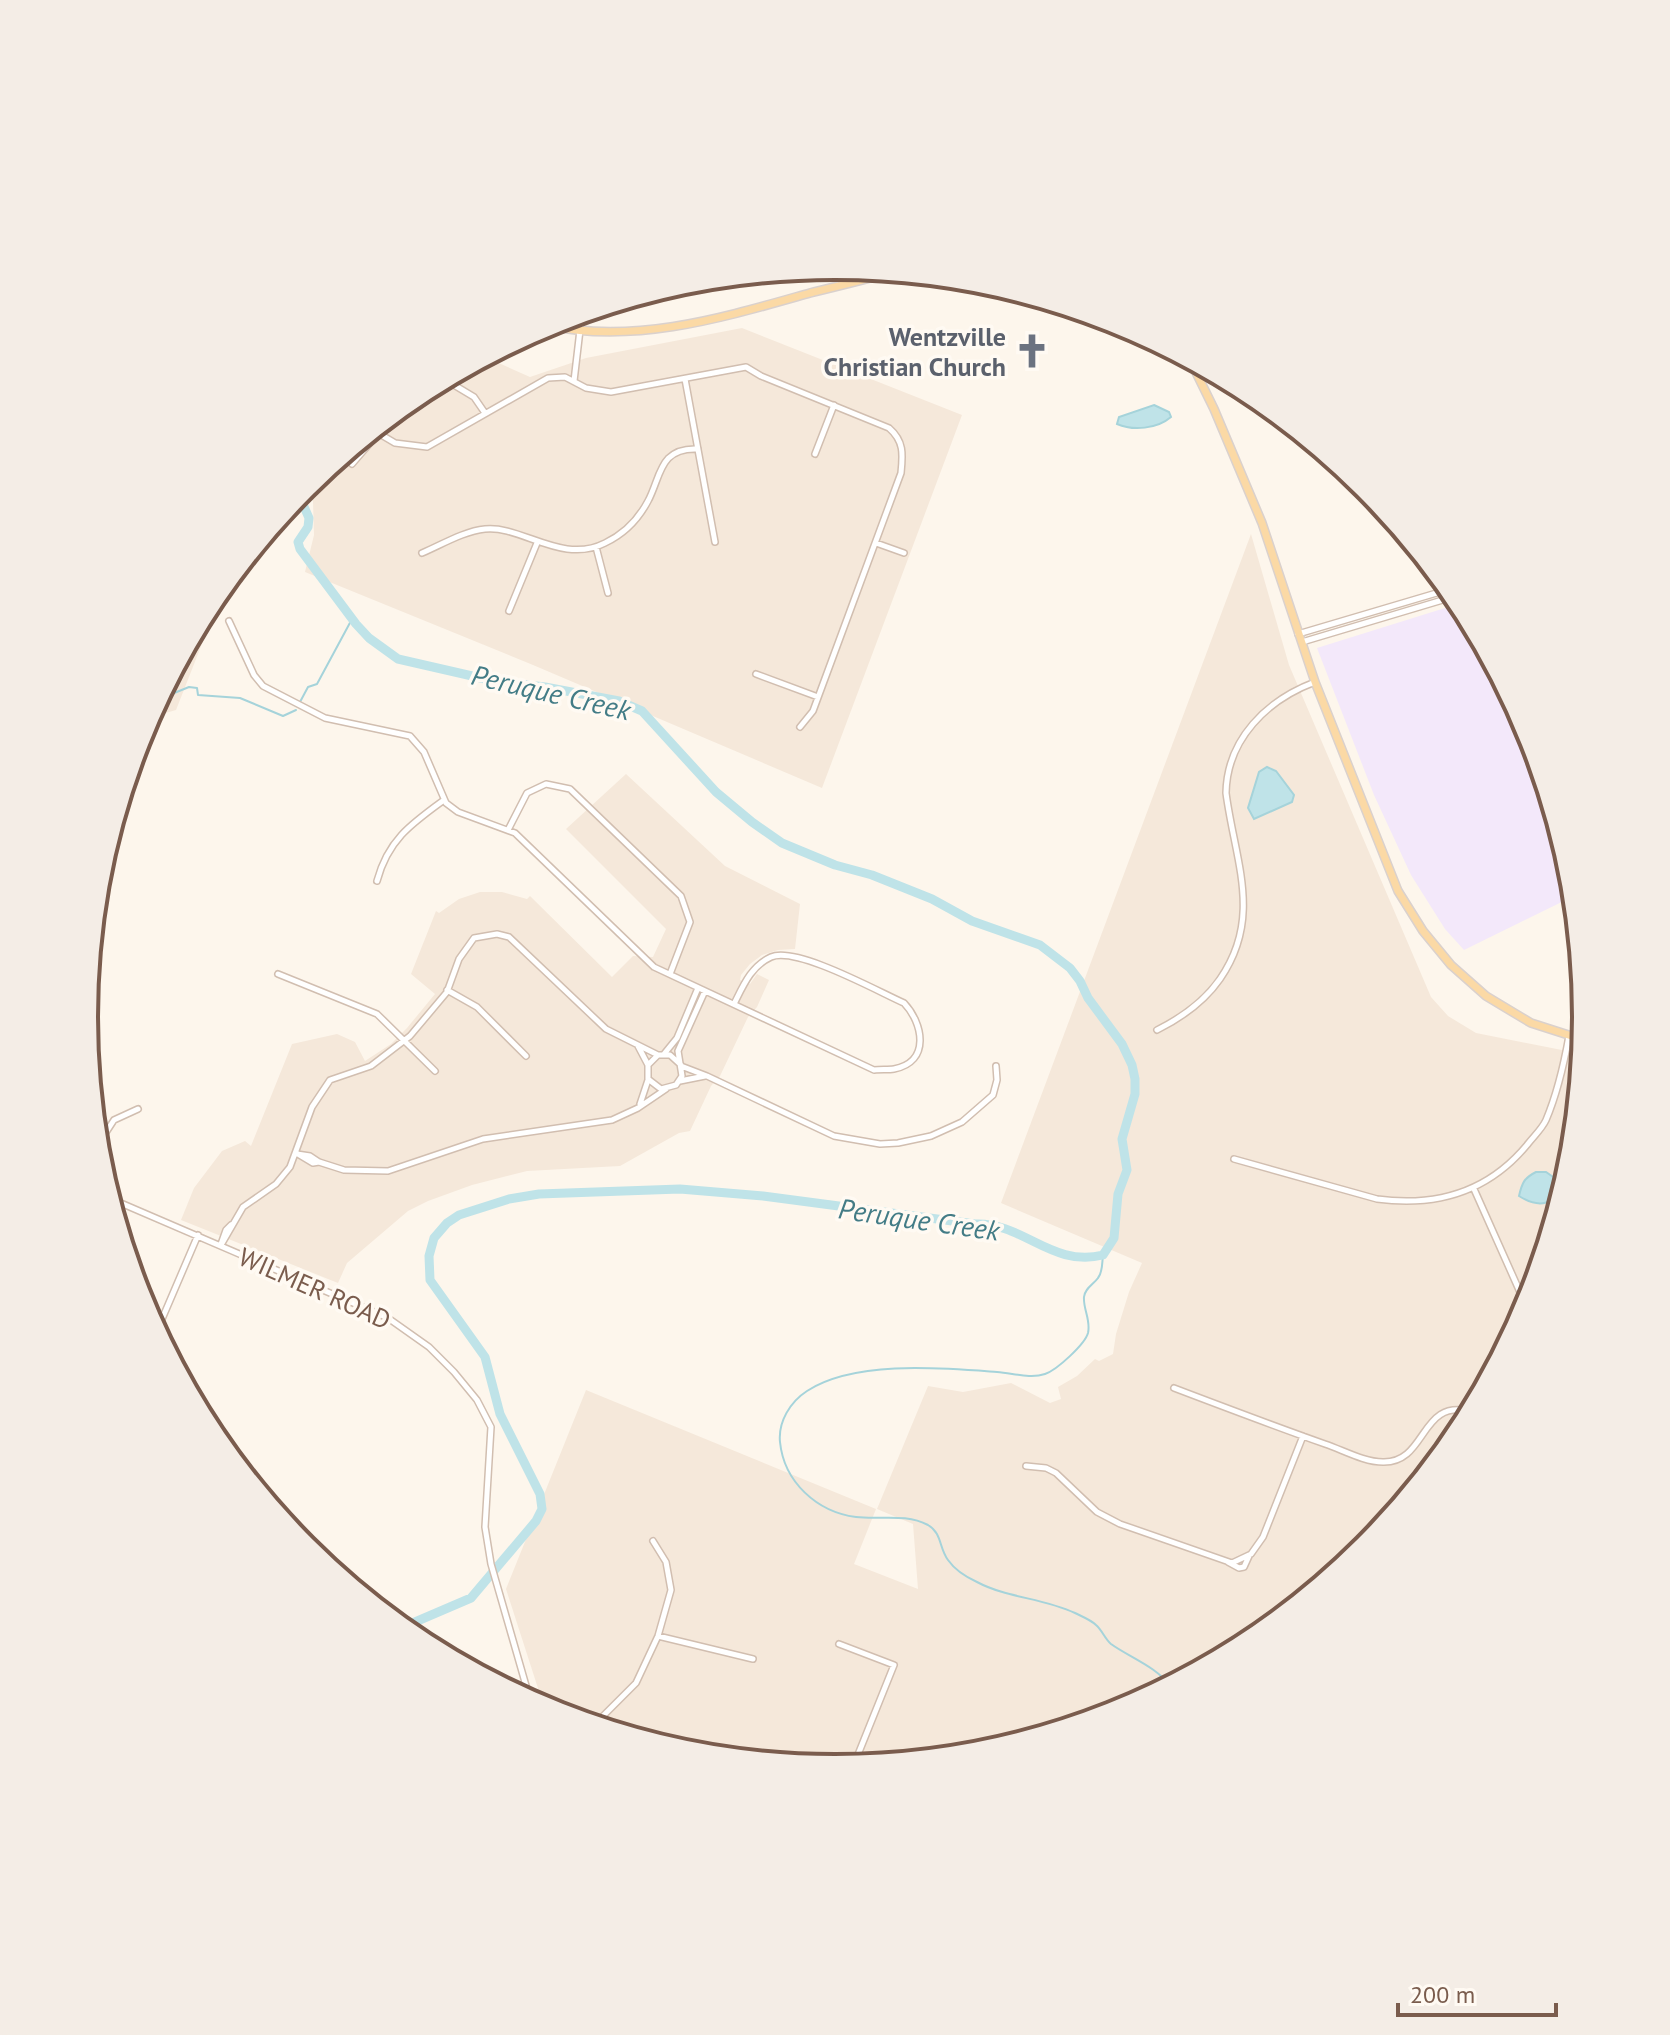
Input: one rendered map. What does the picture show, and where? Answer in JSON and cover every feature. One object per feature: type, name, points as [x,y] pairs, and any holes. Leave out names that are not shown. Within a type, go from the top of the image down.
[{"type":"main road","points":[[571,330],[608,333],[695,323],[856,281]]},
{"type":"main road","points":[[1198,376],[1262,523],[1297,634],[1398,891],[1423,931],[1451,965],[1486,996],[1531,1023],[1569,1036]]},
{"type":"street","points":[[574,381],[581,327]]},
{"type":"street","points":[[382,436],[395,443],[427,447],[538,382],[558,376],[586,388],[611,392],[746,367],[761,376],[877,422],[899,437],[903,453],[901,473],[813,711],[800,727]]},
{"type":"street","points":[[685,379],[715,542]]},
{"type":"street","points":[[456,386],[474,397],[485,413]]},
{"type":"street","points":[[815,454],[834,405]]},
{"type":"street","points":[[422,553],[487,528],[537,543],[573,549],[596,547],[635,522],[653,491],[661,466],[672,455],[682,450],[698,449]]},
{"type":"street","points":[[352,464],[358,456]]},
{"type":"street","points":[[509,611],[537,543]]},
{"type":"street","points":[[876,543],[904,553]]},
{"type":"street","points":[[596,547],[608,593]]},
{"type":"street","points":[[1297,634],[1437,593]]},
{"type":"street","points":[[1301,643],[1442,600]]},
{"type":"street","points":[[229,621],[250,668],[263,686],[325,718],[410,736],[424,752],[444,800],[458,812],[508,830],[530,846],[644,960],[698,988],[874,1070],[895,1069],[906,1064],[920,1045],[919,1024],[904,1003],[793,954],[772,956],[760,964],[752,971],[734,1004]]},
{"type":"street","points":[[756,674],[818,697]]},
{"type":"street","points":[[1157,1030],[1191,1010],[1216,985],[1231,962],[1241,938],[1241,872],[1226,793],[1226,782],[1238,745],[1254,722],[1273,703],[1290,691],[1315,682]]},
{"type":"street","points":[[508,830],[527,793],[537,787],[552,784],[577,794],[681,896],[690,922],[670,974]]},
{"type":"street","points":[[377,881],[384,857],[392,844],[444,800]]},
{"type":"street","points":[[221,1245],[243,1207],[284,1175],[297,1154],[312,1107],[330,1080],[371,1066],[404,1041],[447,990],[465,948],[474,938],[497,934],[509,937],[606,1029],[661,1055],[674,1057],[681,1066],[834,1136],[880,1144],[923,1138],[962,1122],[993,1095],[997,1080],[996,1066]]},
{"type":"street","points":[[278,974],[377,1014],[435,1071]]},
{"type":"street","points":[[648,1065],[677,1038],[698,988]]},
{"type":"street","points":[[447,990],[477,1007],[526,1056]]},
{"type":"street","points":[[679,1082],[681,1066],[678,1051],[681,1040],[705,991]]},
{"type":"street","points":[[1234,1159],[1377,1199],[1398,1202],[1474,1189],[1516,1158],[1545,1123],[1569,1036]]},
{"type":"street","points":[[638,1045],[648,1065],[648,1079],[638,1108]]},
{"type":"street","points":[[297,1154],[344,1170],[388,1171],[464,1143],[612,1120],[679,1082],[690,1077],[707,1076]]},
{"type":"street","points":[[648,1079],[655,1087],[666,1089]]},
{"type":"street","points":[[107,1131],[114,1120],[138,1109]]},
{"type":"street","points":[[1474,1189],[1519,1291]]},
{"type":"street","name":"WILMER ROAD","points":[[122,1203],[388,1318],[429,1347],[454,1372],[481,1407],[491,1427],[492,1447],[484,1514],[491,1564],[526,1686]]},
{"type":"street","points":[[162,1317],[198,1235]]},
{"type":"street","points":[[1174,1388],[1368,1459],[1385,1462],[1409,1454],[1430,1423],[1441,1413],[1459,1409]]},
{"type":"street","points":[[1026,1466],[1046,1468],[1056,1473],[1097,1512],[1120,1524],[1227,1561],[1237,1561],[1256,1548],[1269,1524],[1303,1436]]},
{"type":"street","points":[[603,1716],[636,1683],[658,1636],[671,1590],[666,1562],[653,1541]]},
{"type":"street","points":[[658,1636],[753,1659]]},
{"type":"street","points":[[839,1644],[894,1665],[858,1754]]},
{"type":"shaded area","points":[[742,328],[962,415],[822,788],[305,572],[314,535],[311,499],[386,433],[467,379],[498,363],[530,377],[586,358]]},
{"type":"shaded area","points":[[1251,534],[1289,665],[1431,997],[1448,1016],[1476,1033],[1571,1052],[1566,1114],[1558,1161],[1533,1254],[1496,1343],[1448,1427],[1420,1466],[1356,1539],[1284,1602],[1203,1656],[1161,1678],[1072,1715],[1026,1729],[979,1740],[883,1753],[787,1753],[691,1740],[644,1729],[539,1692],[506,1589],[586,1390],[876,1509],[854,1564],[918,1589],[913,1524],[877,1509],[928,1386],[963,1392],[1011,1383],[1050,1403],[1061,1399],[1058,1387],[1077,1376],[1095,1359],[1099,1361],[1113,1354],[1129,1292],[1142,1263],[1001,1203]]},
{"type":"shaded area","points":[[1447,607],[1473,649],[1516,735],[1547,827],[1563,902],[1464,950],[1445,929],[1411,875],[1374,795],[1317,648]]},
{"type":"shaded area","points":[[205,635],[176,710],[164,713]]},
{"type":"shaded area","points":[[626,774],[725,866],[800,904],[795,949],[762,955],[741,975],[740,980],[750,984],[757,974],[769,980],[690,1131],[679,1133],[620,1166],[527,1171],[472,1185],[428,1201],[408,1211],[347,1263],[338,1283],[181,1220],[194,1188],[222,1151],[245,1141],[251,1146],[292,1044],[337,1034],[355,1042],[365,1061],[391,1044],[407,1028],[435,994],[411,974],[436,911],[439,913],[459,899],[480,892],[502,892],[527,899],[530,896],[612,977],[633,956],[653,957],[666,929],[566,829]]},
{"type":"water","points":[[1154,405],[1169,412],[1171,417],[1145,428],[1117,424],[1119,417]]},
{"type":"water","points":[[1267,767],[1276,771],[1294,795],[1292,802],[1254,819],[1248,808],[1259,772]]},
{"type":"water","points":[[1546,1172],[1554,1178],[1549,1201],[1533,1202],[1519,1196],[1529,1176]]},
{"type":"waterway","name":"Peruque Creek","points":[[304,507],[309,518],[308,527],[298,542],[300,549],[356,624],[369,638],[398,659],[494,681],[619,701],[642,711],[716,792],[782,843],[835,865],[872,875],[932,899],[972,921],[1040,945],[1070,968],[1080,981],[1088,998],[1122,1044],[1135,1079],[1135,1094],[1122,1139],[1127,1170],[1118,1194],[1114,1238],[1103,1255],[1068,1255],[992,1225],[763,1196],[680,1189],[539,1194],[509,1199],[459,1215],[447,1223],[434,1238],[429,1256],[430,1280],[485,1357],[500,1414],[540,1494],[542,1509],[536,1521],[471,1598],[415,1622]]},
{"type":"waterway","points":[[300,702],[308,687],[317,684],[352,619]]},
{"type":"waterway","points":[[173,693],[189,687],[197,688],[198,695],[240,698],[283,716],[296,710]]},
{"type":"waterway","points":[[1103,1255],[1100,1276],[1084,1297],[1088,1324],[1086,1338],[1050,1372],[1027,1376],[899,1368],[849,1374],[827,1381],[795,1401],[783,1420],[780,1442],[788,1470],[816,1502],[856,1517],[902,1518],[928,1525],[936,1532],[948,1560],[965,1575],[1000,1591],[1063,1608],[1086,1618],[1098,1627],[1111,1644],[1162,1677]]},
{"type":"place","name":"Wentzville Christian Church","points":[[1032,351]]}]
